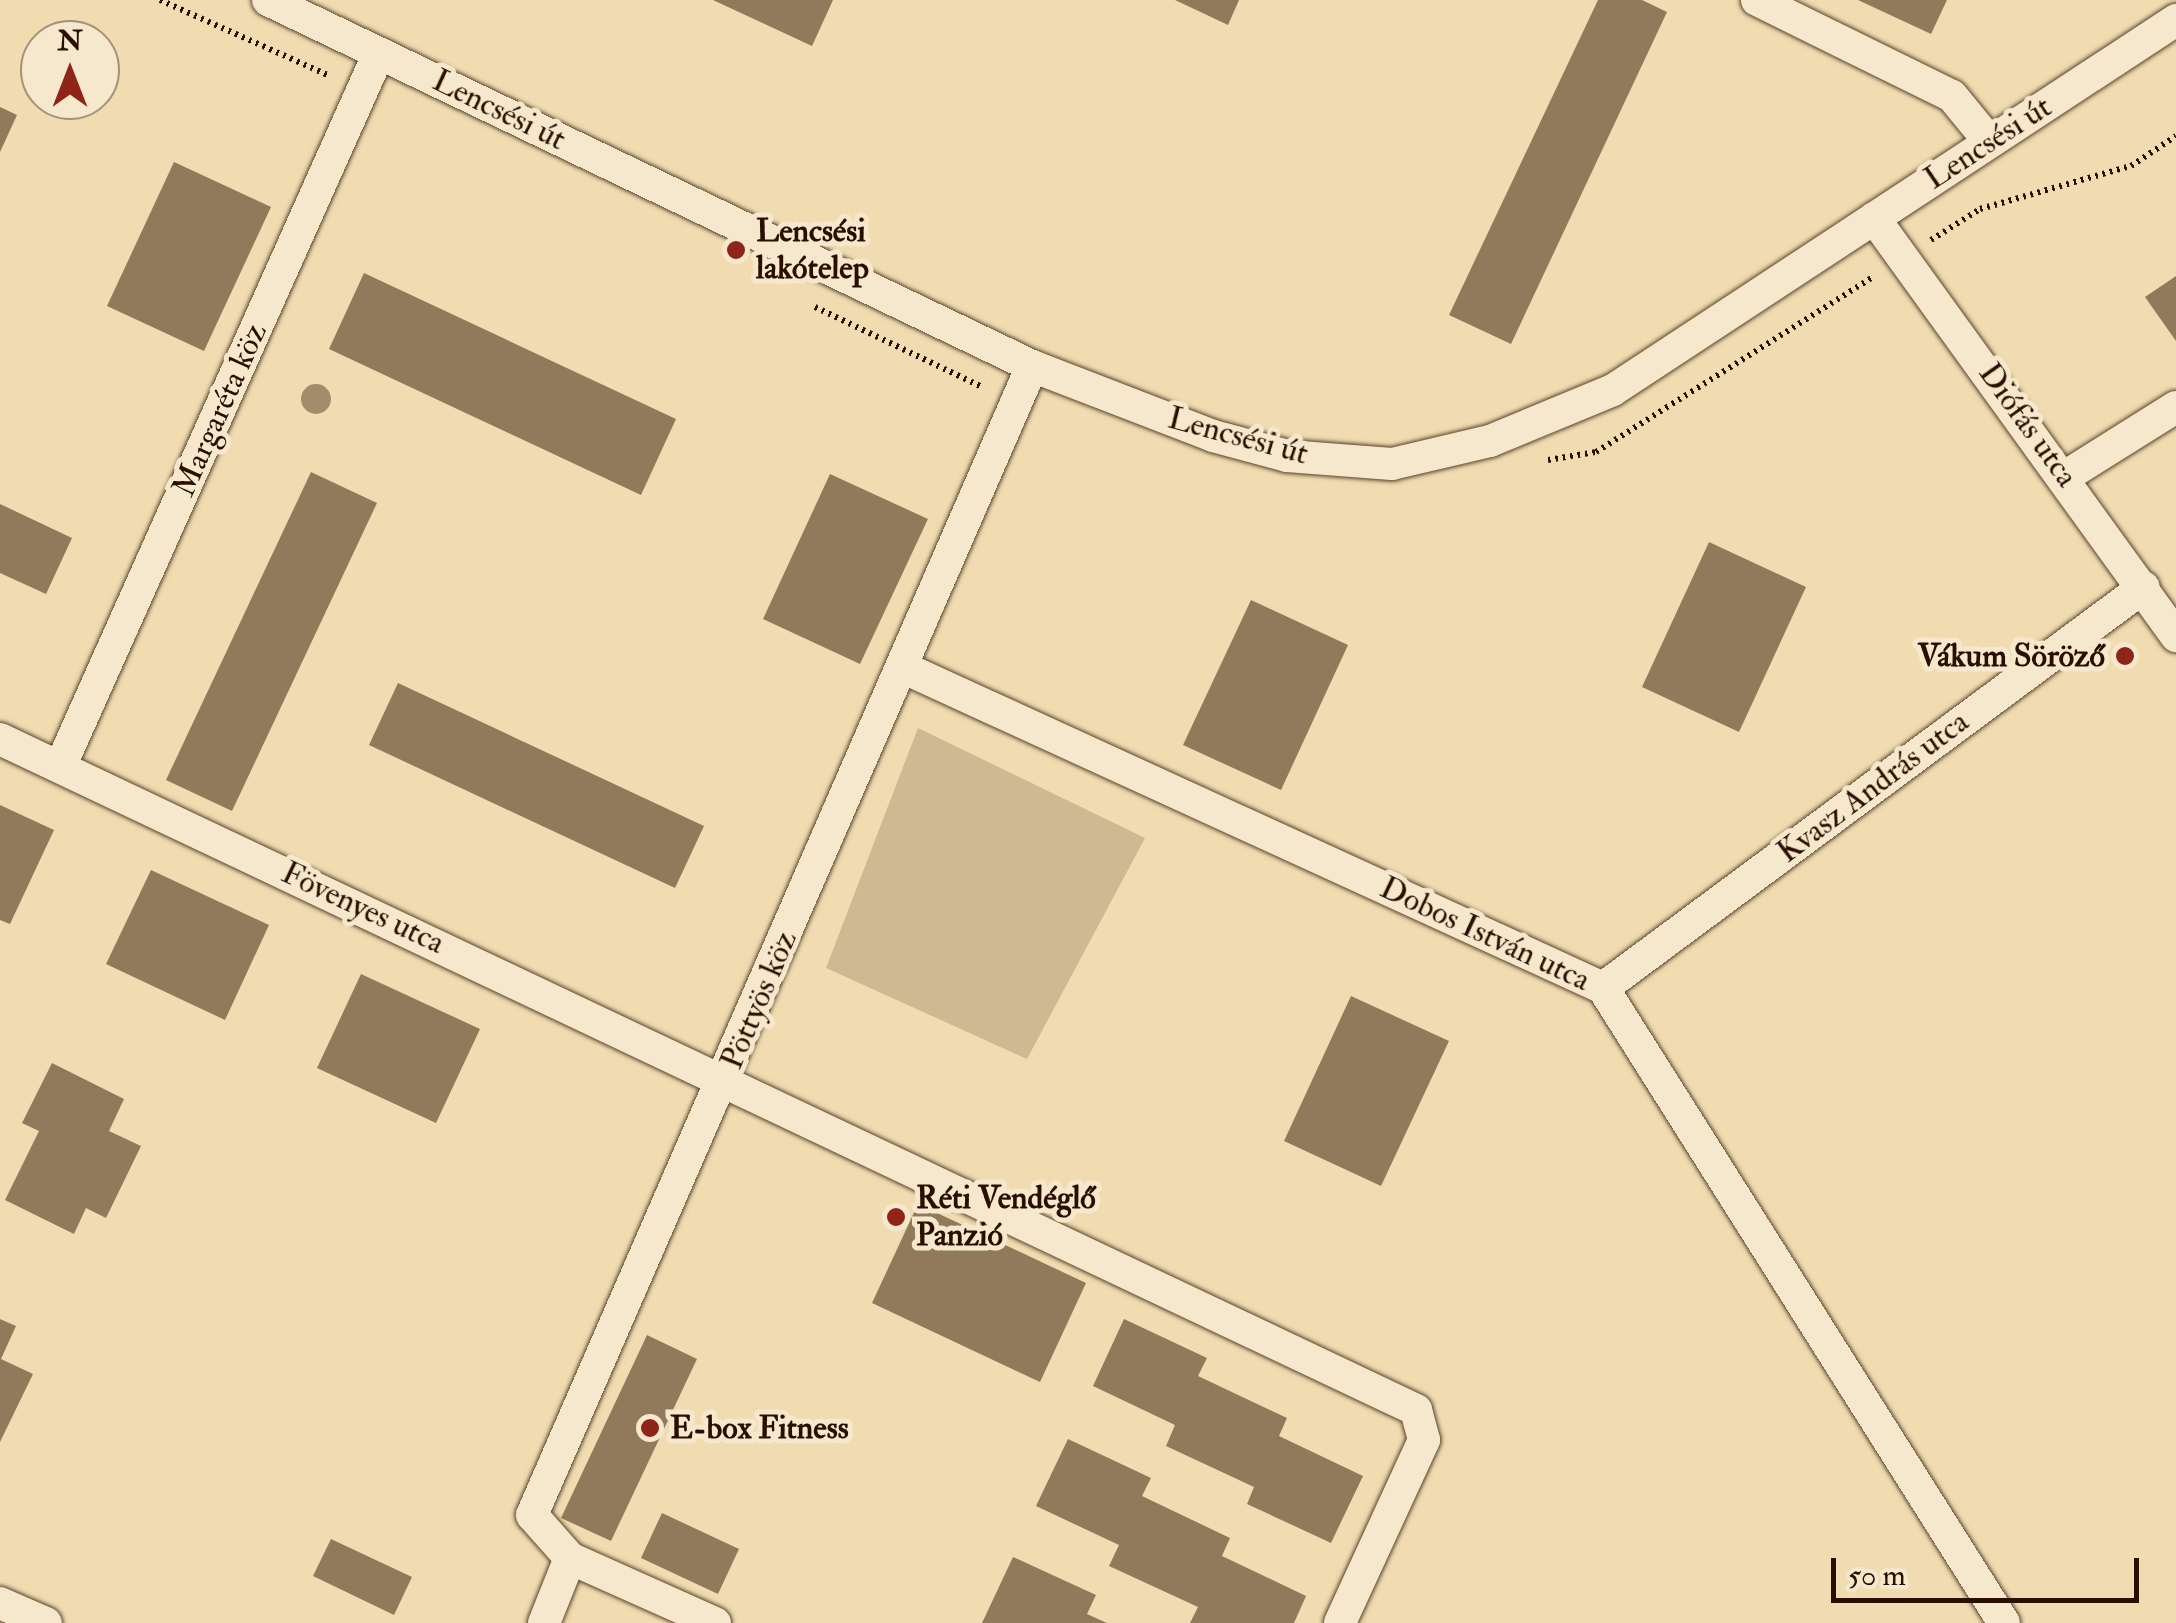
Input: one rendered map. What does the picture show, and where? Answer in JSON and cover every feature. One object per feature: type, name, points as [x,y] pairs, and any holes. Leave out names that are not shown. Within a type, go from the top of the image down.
[{"type":"street","name":"Lencsési út","points":[[268,0],[1032,366],[1213,436],[1287,456],[1392,464],[1490,441],[1612,390],[2176,20]]},
{"type":"street","points":[[1756,0],[1952,96],[1990,141]]},
{"type":"street","name":"Margaréta köz","points":[[60,767],[379,53]]},
{"type":"street","name":"Diófás utca","points":[[1874,218],[2066,476],[2176,636]]},
{"type":"street","name":"Pöttyös köz","points":[[570,1558],[532,1515],[1032,366]]},
{"type":"street","points":[[2066,476],[2176,408]]},
{"type":"street","name":"Kvasz András utca","points":[[1603,988],[2144,586]]},
{"type":"street","name":"Dobos István utca","points":[[902,667],[1603,988],[2004,1623]]},
{"type":"street","name":"Fövenyes utca","points":[[0,739],[726,1076],[1416,1410],[1424,1440],[1340,1623]]},
{"type":"street","points":[[544,1623],[570,1558],[715,1623]]},
{"type":"street","points":[[0,1603],[46,1623]]},
{"type":"path","points":[[160,0],[362,90]]},
{"type":"path","points":[[1540,461],[1596,452],[1980,210],[2131,166],[2176,136]]},
{"type":"path","points":[[804,302],[1016,404]]},
{"type":"shaded area","points":[[918,728],[1145,838],[1027,1059],[826,968]]},
{"type":"building","points":[[713,0],[833,0],[812,46]]},
{"type":"building","points":[[1175,0],[1239,0],[1228,25]]},
{"type":"building","points":[[1598,0],[1642,0],[1667,12],[1511,344],[1449,315]]},
{"type":"building","points":[[1858,0],[1947,0],[1931,34]]},
{"type":"building","points":[[0,107],[17,115],[0,152]]},
{"type":"building","points":[[174,162],[271,207],[204,351],[107,306]]},
{"type":"building","points":[[364,273],[676,419],[641,495],[329,349]]},
{"type":"building","points":[[2176,276],[2176,341],[2145,297]]},
{"type":"building","points":[[311,472],[377,503],[232,811],[166,780]]},
{"type":"building","points":[[830,474],[928,519],[860,664],[763,619]]},
{"type":"building","points":[[0,504],[72,538],[46,594],[0,573]]},
{"type":"building","points":[[1709,542],[1806,587],[1739,732],[1642,687]]},
{"type":"building","points":[[1251,600],[1348,645],[1281,790],[1183,745]]},
{"type":"building","points":[[398,683],[704,826],[675,888],[369,745]]},
{"type":"building","points":[[0,805],[54,830],[10,924],[0,920]]},
{"type":"building","points":[[151,870],[269,925],[225,1020],[106,964]]},
{"type":"building","points":[[361,974],[480,1029],[436,1123],[317,1068]]},
{"type":"building","points":[[1351,996],[1449,1041],[1381,1186],[1284,1141]]},
{"type":"building","points":[[52,1063],[124,1099],[109,1131],[141,1146],[106,1218],[86,1208],[74,1234],[5,1200],[39,1131],[22,1123]]},
{"type":"building","points":[[918,1204],[1086,1283],[1040,1382],[872,1303]]},
{"type":"building","points":[[0,1319],[16,1326],[1,1359],[33,1374],[0,1442]]},
{"type":"building","points":[[1124,1319],[1207,1358],[1198,1376],[1287,1418],[1279,1436],[1363,1476],[1331,1543],[1247,1504],[1254,1487],[1166,1446],[1175,1425],[1093,1386]]},
{"type":"building","points":[[647,1335],[697,1359],[611,1541],[561,1518]]},
{"type":"building","points":[[1068,1439],[1151,1478],[1142,1496],[1230,1538],[1222,1556],[1306,1596],[1294,1623],[1190,1623],[1198,1607],[1109,1566],[1119,1545],[1036,1506]]},
{"type":"building","points":[[662,1513],[739,1549],[718,1594],[641,1558]]},
{"type":"building","points":[[331,1539],[412,1577],[394,1615],[313,1576]]},
{"type":"building","points":[[1013,1557],[1096,1595],[1087,1614],[1107,1623],[982,1623]]},
{"type":"place","name":"Lencsési lakótelep","points":[[736,250]]},
{"type":"place","name":"Vákum Söröző","points":[[2125,656]]},
{"type":"place","name":"Réti Vendéglő Panzió","points":[[896,1217]]},
{"type":"place","name":"E-box Fitness","points":[[650,1428]]}]
